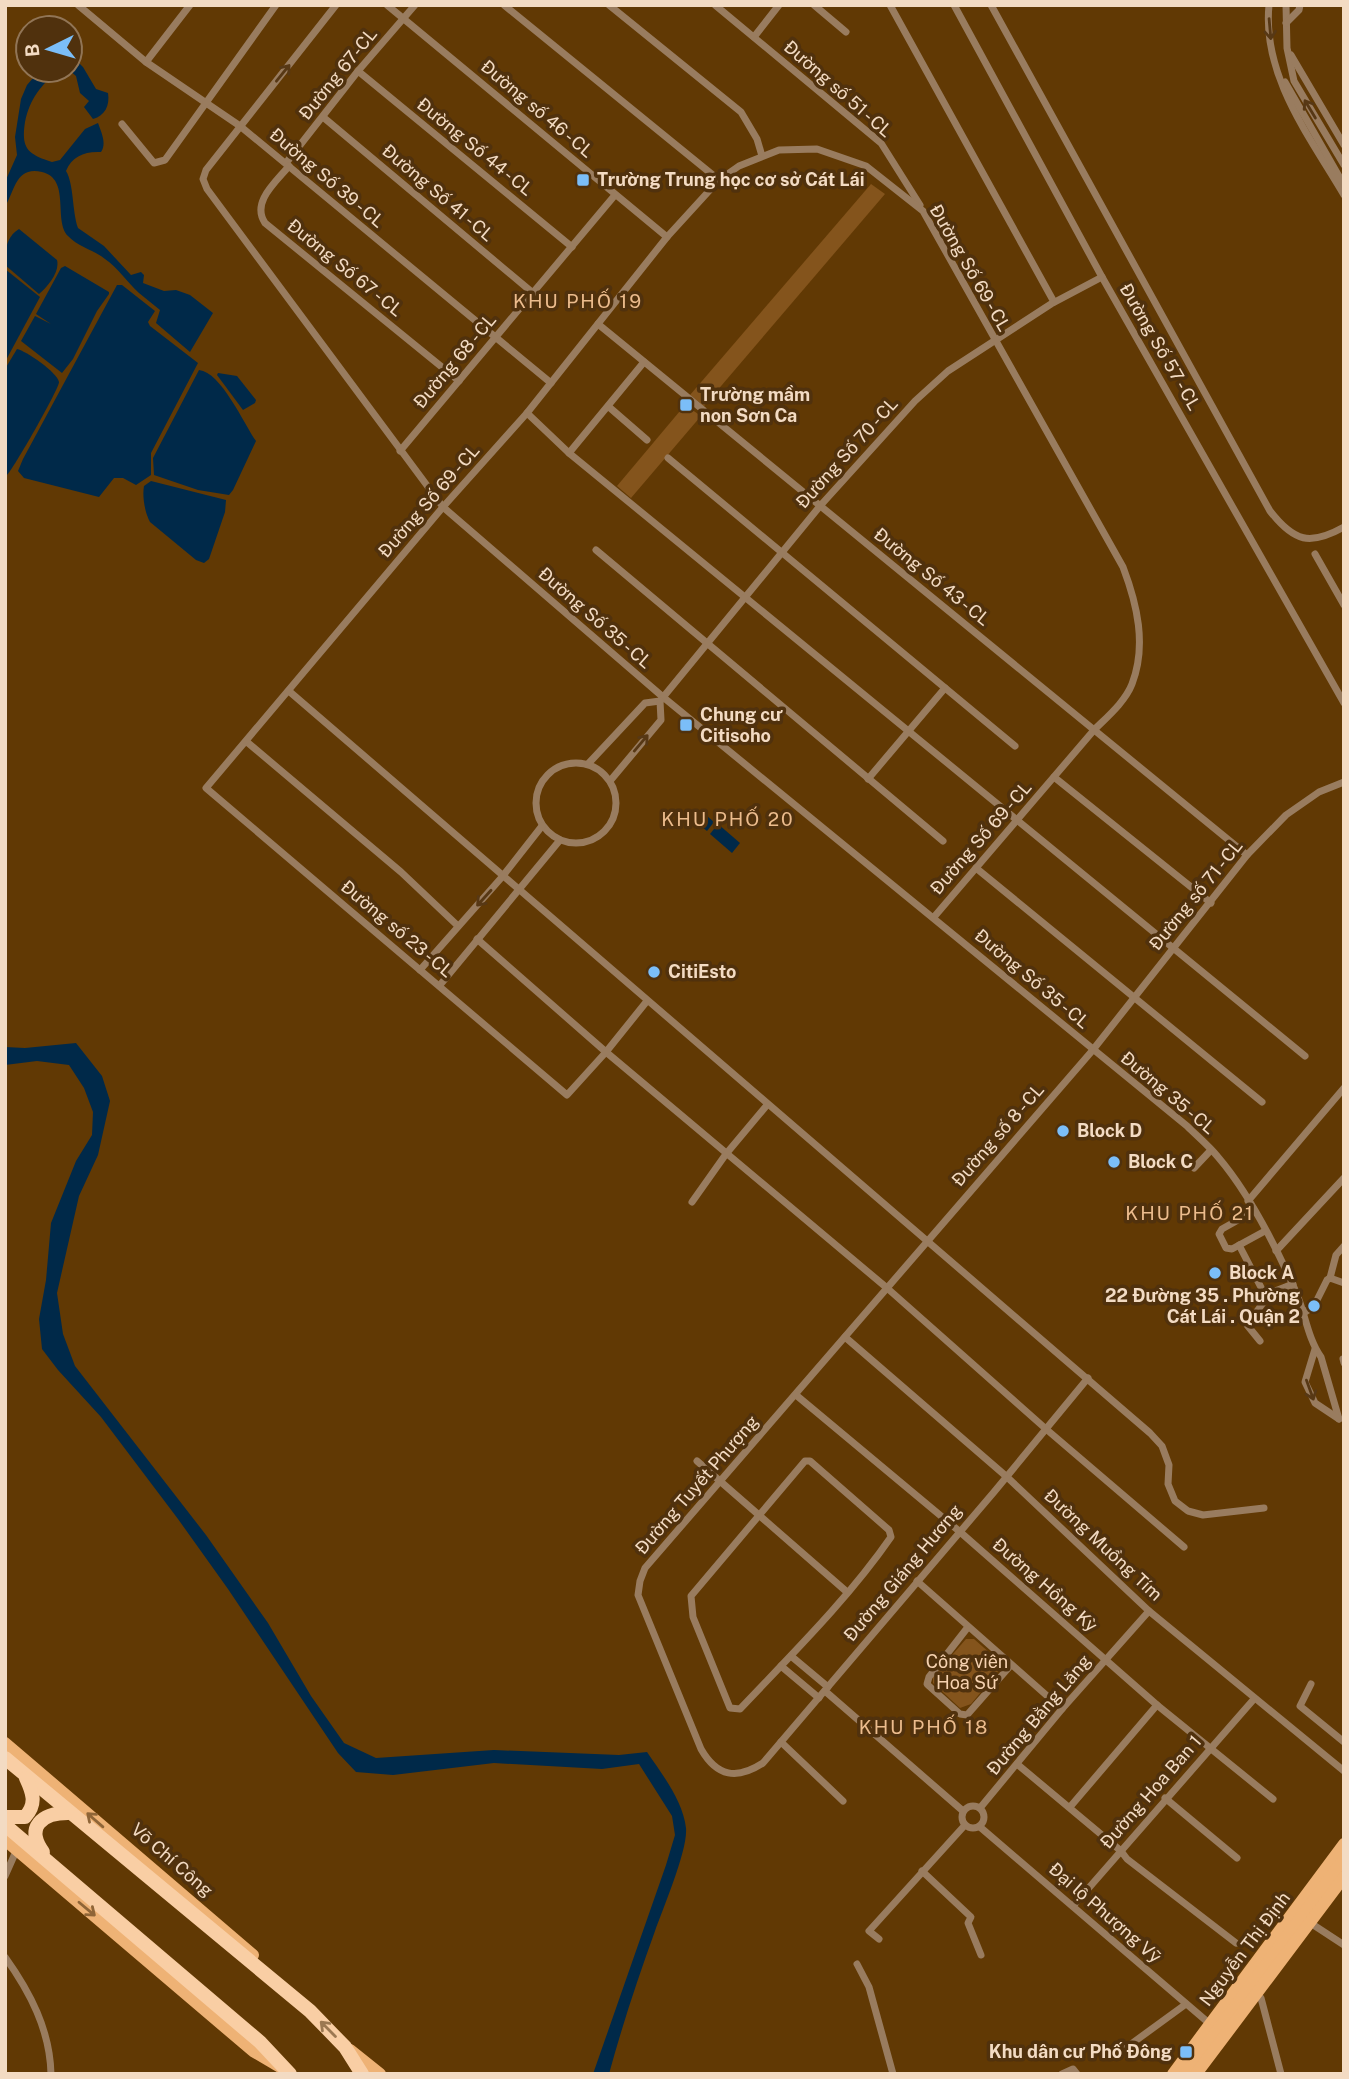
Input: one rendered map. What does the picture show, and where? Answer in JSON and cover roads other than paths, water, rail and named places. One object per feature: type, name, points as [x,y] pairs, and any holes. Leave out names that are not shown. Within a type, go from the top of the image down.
[{"type":"highway","name":"Võ Chí Công","points":[[5,1758],[68,1813],[310,2011],[345,2047],[362,2074]]},
{"type":"highway","points":[[5,1817],[25,1817],[32,1810],[34,1798],[25,1777]]},
{"type":"highway","points":[[50,1862],[39,1846],[35,1831],[46,1816],[68,1813]]},
{"type":"highway","points":[[5,1825],[19,1844],[50,1862],[260,2042],[286,2071]]},
{"type":"main road","name":"Võ Chí Công","points":[[5,1742],[303,1998],[310,2011]]},
{"type":"main road","points":[[5,1840],[19,1844],[253,2051],[286,2071]]},
{"type":"main road","name":"Nguyễn Thị Định","points":[[1174,2074],[1344,1844]]},
{"type":"main road","name":"Nguyễn Thị Định","points":[[1185,2074],[1344,1859]]},
{"type":"main road","name":"Nguyễn Thị Định","points":[[1313,1924],[1344,1877]]},
{"type":"main road","name":"Nguyễn Thị Định","points":[[1196,2074],[1344,1887]]},
{"type":"main road","name":"Nguyễn Thị Định","points":[[1205,2074],[1259,1994]]},
{"type":"main road","name":"Võ Chí Công","points":[[345,2047],[380,2074]]},
{"type":"street","name":"Đường Số 39 - CL","points":[[78,5],[146,62],[240,126],[551,383]]},
{"type":"street","points":[[146,62],[187,9],[176,5]]},
{"type":"street","points":[[122,124],[154,163],[165,160],[276,5]]},
{"type":"street","name":"Đường Số 35 - CL","points":[[336,5],[206,170],[203,179],[207,189],[443,508],[661,699],[934,917],[1093,1051]]},
{"type":"street","name":"Đường số 46 - CL","points":[[387,5],[667,237]]},
{"type":"street","name":"Đường 67-CL","points":[[288,165],[358,72],[415,5]]},
{"type":"street","points":[[503,5],[719,180]]},
{"type":"street","points":[[609,5],[741,113],[757,139],[762,156]]},
{"type":"street","name":"Đường số 51 - CL","points":[[715,5],[881,143],[923,211]]},
{"type":"street","points":[[754,37],[779,5]]},
{"type":"street","points":[[814,5],[846,32]]},
{"type":"street","points":[[890,5],[1054,302]]},
{"type":"street","name":"Đường Số 57 - CL","points":[[954,5],[1102,276],[1344,703]]},
{"type":"street","points":[[991,5],[1270,512],[1294,536],[1311,539],[1326,537],[1344,527]]},
{"type":"street","points":[[1269,5],[1272,52],[1284,93],[1344,195]]},
{"type":"street","points":[[1286,5],[1287,48],[1294,81],[1344,165]]},
{"type":"street","points":[[1286,23],[1299,10],[1300,5]]},
{"type":"street","points":[[1287,48],[1344,145]]},
{"type":"street","points":[[1272,52],[1288,90],[1344,185]]},
{"type":"street","name":"Đường Số 44 - CL","points":[[358,72],[572,247]]},
{"type":"street","name":"Đường Số 41 - CL","points":[[323,117],[533,293]]},
{"type":"street","name":"Đường Số 69 - CL","points":[[206,788],[527,413],[667,237],[719,180],[739,166],[779,150],[817,149],[866,166],[923,211],[1123,568],[1135,599],[1140,629],[1132,686],[1116,708],[1094,730],[934,917]]},
{"type":"street","name":"Đường Số 67 - CL","points":[[288,165],[260,203],[260,215],[265,223],[459,381]]},
{"type":"street","name":"Đường 68 - CL","points":[[400,451],[615,195]]},
{"type":"street","name":"Đường Số 70 - CL","points":[[588,764],[645,703],[661,699],[820,506],[915,401],[948,371],[1054,302],[1102,276]]},
{"type":"street","name":"Đường Số 43 - CL","points":[[598,324],[1247,855]]},
{"type":"street","points":[[569,453],[644,362]]},
{"type":"street","points":[[609,407],[647,440]]},
{"type":"street","points":[[527,413],[569,453],[1305,1056]]},
{"type":"street","points":[[668,458],[1015,746]]},
{"type":"street","points":[[596,550],[943,841]]},
{"type":"street","points":[[1315,554],[1344,605]]},
{"type":"street","points":[[868,779],[945,688]]},
{"type":"street","points":[[290,692],[502,877],[693,1038],[767,1105],[1088,1378],[1162,1446],[1169,1465],[1168,1484],[1175,1501],[1188,1511],[1203,1515],[1264,1508]]},
{"type":"street","name":"Đường Số 70 - CL","points":[[610,781],[661,720],[661,699]]},
{"type":"street","points":[[247,742],[401,872],[458,926]]},
{"type":"street","points":[[575,762],[588,764],[610,781],[616,806],[613,818],[597,838],[572,843],[560,840],[542,826],[536,811],[536,797],[540,783],[549,772],[561,765],[575,762]]},
{"type":"street","points":[[1054,777],[1210,903]]},
{"type":"street","name":"Đường số 71 - CL","points":[[1093,1051],[1172,947],[1247,855],[1286,815],[1319,792],[1344,782]]},
{"type":"street","name":"Đường số 23 - CL","points":[[206,788],[567,1095],[606,1052]]},
{"type":"street","points":[[421,970],[502,877],[542,826]]},
{"type":"street","points":[[440,985],[560,840]]},
{"type":"street","points":[[976,868],[1262,1102]]},
{"type":"street","points":[[477,939],[606,1052],[887,1288],[1184,1547]]},
{"type":"street","points":[[606,1052],[647,1001]]},
{"type":"street","name":"Đường 35 - CL","points":[[1093,1051],[1187,1126],[1211,1150],[1248,1201],[1293,1284],[1342,1420]]},
{"type":"street","name":"Đường số 8 - CL","points":[[887,1288],[1093,1051]]},
{"type":"street","points":[[1248,1201],[1344,1088]]},
{"type":"street","points":[[692,1202],[726,1154],[767,1105]]},
{"type":"street","points":[[1194,1168],[1211,1150]]},
{"type":"street","points":[[1276,1251],[1344,1178]]},
{"type":"street","points":[[1254,1211],[1222,1229],[1219,1234],[1226,1248],[1232,1249],[1265,1231]]},
{"type":"street","points":[[1239,1245],[1265,1295],[1268,1296]]},
{"type":"street","points":[[1305,1312],[1314,1306],[1326,1280],[1330,1278],[1336,1255],[1344,1246]]},
{"type":"street","points":[[1330,1278],[1344,1283]]},
{"type":"street","points":[[1260,1341],[1247,1325],[1268,1296],[1293,1284]]},
{"type":"street","name":"Đường Tuyết Phượng","points":[[826,1689],[763,1763],[752,1770],[730,1773],[712,1764],[701,1749],[638,1595],[640,1581],[645,1568],[887,1288]]},
{"type":"street","name":"Đường Muồng Tím","points":[[845,1337],[1007,1477],[1149,1611],[1344,1771]]},
{"type":"street","name":"Đường 35 - CL","points":[[1315,1349],[1305,1382],[1315,1403],[1342,1420]]},
{"type":"street","name":"Đường Giáng Hương","points":[[826,1689],[1088,1378]]},
{"type":"street","name":"Đường Hồng Kỳ","points":[[796,1395],[959,1531],[1157,1705],[1273,1799]]},
{"type":"street","points":[[697,1461],[847,1592]]},
{"type":"street","points":[[805,1461],[810,1461],[888,1530],[891,1536],[847,1592],[740,1709],[730,1708],[693,1617],[691,1596],[805,1461]]},
{"type":"street","points":[[917,1581],[1062,1709]]},
{"type":"street","name":"Đường Bằng Lăng","points":[[980,1808],[1062,1709],[1149,1611]]},
{"type":"street","points":[[968,1627],[929,1677],[929,1686],[960,1714],[967,1715],[1011,1665]]},
{"type":"street","points":[[791,1656],[963,1811]]},
{"type":"street","points":[[780,1666],[819,1698]]},
{"type":"street","points":[[1311,1684],[1300,1706],[1344,1742]]},
{"type":"street","name":"Đường Hoa Ban 1","points":[[1073,1906],[1254,1699]]},
{"type":"street","points":[[1070,1807],[1157,1705]]},
{"type":"street","points":[[781,1742],[843,1801]]},
{"type":"street","points":[[1017,1765],[1070,1807],[1127,1859],[1236,1942]]},
{"type":"street","points":[[1165,1798],[1237,1858]]},
{"type":"street","points":[[970,1806],[980,1808],[984,1818],[980,1826],[972,1829],[965,1825],[961,1818],[963,1811],[970,1806]]},
{"type":"street","points":[[879,1939],[869,1931],[965,1825]]},
{"type":"street","name":"Đại lộ Phượng Vỹ","points":[[980,1826],[1210,2024]]},
{"type":"street","points":[[5,1876],[19,1844]]},
{"type":"street","points":[[922,1871],[971,1917],[968,1923],[981,1955]]},
{"type":"street","points":[[1313,1924],[1344,1945]]},
{"type":"street","points":[[5,1957],[30,1996],[47,2034],[51,2074]]},
{"type":"street","points":[[857,1964],[869,1987],[894,2074]]},
{"type":"street","points":[[1259,1994],[1281,2074]]},
{"type":"street","points":[[1127,2047],[1186,2004]]},
{"type":"street","points":[[1062,2074],[1073,2069],[1076,2074]]},
{"type":"water","points":[[84,69],[96,89],[108,93],[106,109],[93,119],[84,107],[89,101],[80,93],[78,84],[84,84]]},
{"type":"water","points":[[44,84],[33,99],[25,122],[25,144],[31,153],[52,162],[60,160],[85,129],[98,123],[103,141],[101,152],[80,156],[66,171],[78,228],[104,246],[131,275],[141,272],[144,275],[143,283],[164,291],[176,290],[190,295],[213,313],[190,352],[156,323],[160,310],[110,263],[68,236],[62,220],[59,191],[51,176],[33,171],[22,176],[5,207],[5,182],[17,155],[15,137],[21,99],[27,85]]},
{"type":"water","points":[[19,229],[57,260],[55,274],[39,294],[5,265],[7,244]]},
{"type":"water","points":[[65,266],[109,294],[97,311],[73,359],[62,373],[21,341],[35,316],[51,324],[36,314],[61,268]]},
{"type":"water","points":[[5,269],[40,297],[5,362]]},
{"type":"water","points":[[117,285],[122,285],[155,311],[148,322],[150,326],[198,363],[151,453],[151,475],[136,485],[123,478],[114,478],[99,497],[24,478],[18,471],[23,459]]},
{"type":"water","points":[[17,349],[41,363],[59,382],[36,429],[6,476],[5,369]]},
{"type":"water","points":[[199,370],[207,373],[224,389],[256,441],[229,495],[198,490],[154,475],[153,458]]},
{"type":"water","points":[[218,373],[237,376],[256,400],[255,403],[243,410]]},
{"type":"water","points":[[151,481],[226,500],[225,512],[209,559],[204,563],[196,560],[150,522],[144,505],[143,490]]},
{"type":"water","points":[[700,810],[714,822],[707,831],[692,819]]},
{"type":"water","points":[[718,824],[740,843],[732,853],[710,834]]},
{"type":"water","points":[[76,1043],[102,1076],[110,1101],[98,1155],[79,1196],[57,1293],[63,1334],[75,1366],[206,1535],[268,1623],[311,1696],[344,1743],[376,1758],[494,1750],[619,1755],[647,1752],[676,1798],[684,1818],[686,1838],[636,1984],[609,2074],[593,2074],[666,1865],[675,1835],[672,1816],[639,1764],[602,1769],[494,1763],[393,1775],[356,1772],[338,1753],[178,1519],[101,1417],[42,1349],[39,1319],[46,1280],[51,1223],[76,1161],[92,1135],[93,1112],[84,1088],[69,1065],[37,1061],[5,1065],[5,1047],[25,1048]]},
{"type":"place","name":"Trường Trung học cơ sở Cát Lái","points":[[583,180]]},
{"type":"place","name":"Trường mầm non Sơn Ca","points":[[686,405]]},
{"type":"place","name":"Chung cư Citisoho","points":[[686,725]]},
{"type":"place","name":"CitiEsto","points":[[654,972]]},
{"type":"place","name":"Block D","points":[[1063,1131]]},
{"type":"place","name":"Block C","points":[[1114,1162]]},
{"type":"place","name":"Block A","points":[[1215,1273]]},
{"type":"place","name":"22 Đường 35 . Phường Cát Lái . Quận 2","points":[[1314,1306]]},
{"type":"place","name":"Khu dân cư Phố Đông","points":[[1186,2052]]},
{"type":"district","name":"KHU PHỐ 19","points":[[578,301]]},
{"type":"district","name":"KHU PHỐ 20","points":[[728,819]]},
{"type":"district","name":"KHU PHỐ 21","points":[[1190,1213]]},
{"type":"district","name":"KHU PHỐ 18","points":[[924,1727]]},
{"type":"park label","name":"Công viên Hoa Sứ","points":[[967,1672]]}]
